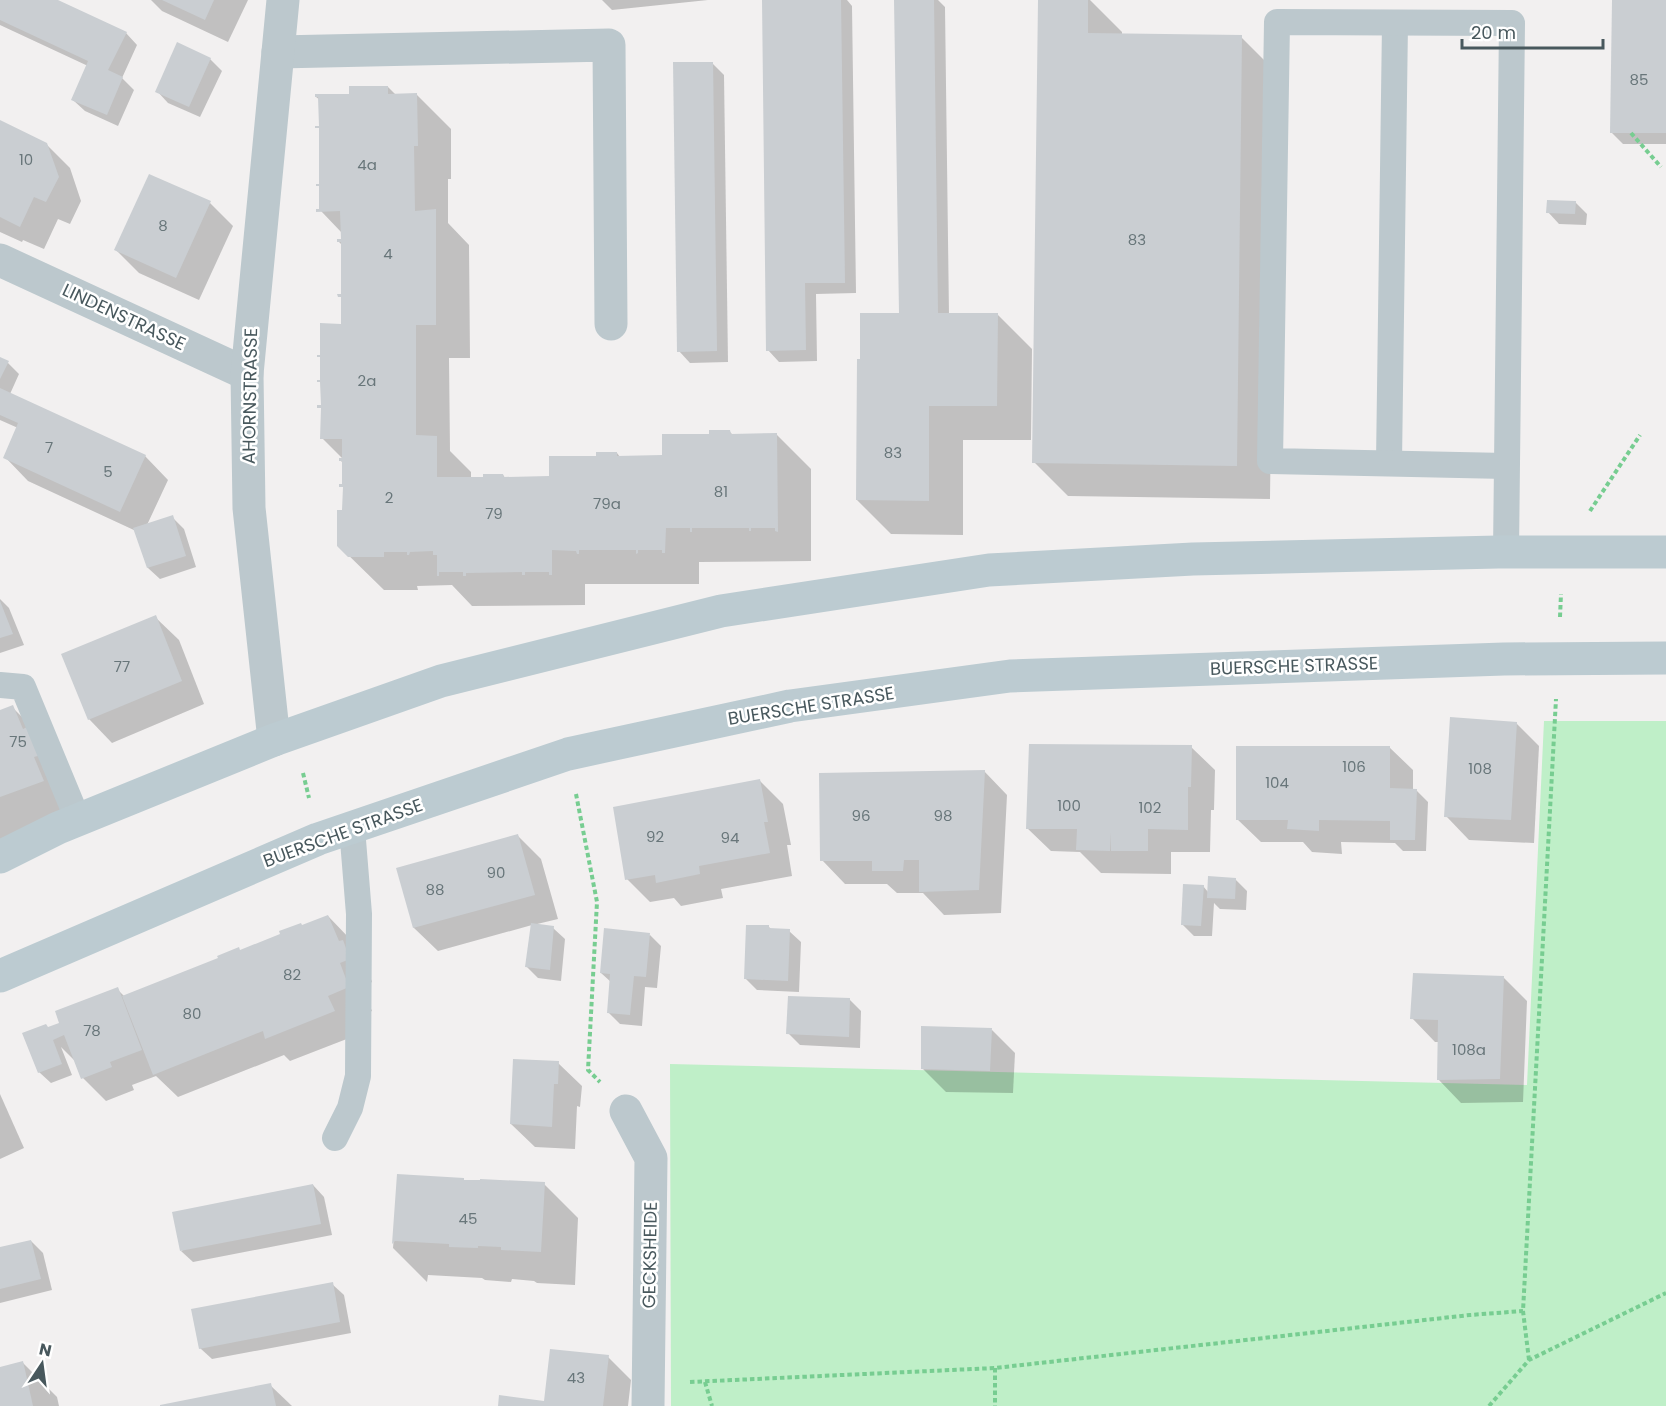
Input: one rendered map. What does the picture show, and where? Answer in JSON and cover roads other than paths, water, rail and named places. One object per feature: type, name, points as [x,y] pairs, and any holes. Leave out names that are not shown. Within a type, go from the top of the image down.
[{"type":"main road","points":[[0,857],[78,820],[284,736],[441,681],[721,610],[989,570],[1193,559],[1506,552],[1666,552]]},
{"type":"main road","name":"BUERSCHE STRASSE","points":[[0,976],[318,839],[568,754],[790,706],[1010,676],[1504,659],[1666,658]]},
{"type":"street","name":"AHORNSTRASSE","points":[[283,0],[247,374],[249,508],[284,736]]},
{"type":"street","points":[[278,52],[609,45],[611,324]]},
{"type":"street","name":"LINDENSTRASSE","points":[[0,260],[247,374]]},
{"type":"street","name":"GECKSHEIDE","points":[[626,1111],[651,1158],[648,1395]]},
{"type":"lane","points":[[1506,466],[1270,461],[1276,22],[1512,23],[1506,552]]},
{"type":"lane","points":[[1389,463],[1395,23]]},
{"type":"lane","points":[[0,685],[23,687],[78,820]]},
{"type":"lane","points":[[335,1138],[350,1108],[358,1076],[359,914],[352,828]]}]
